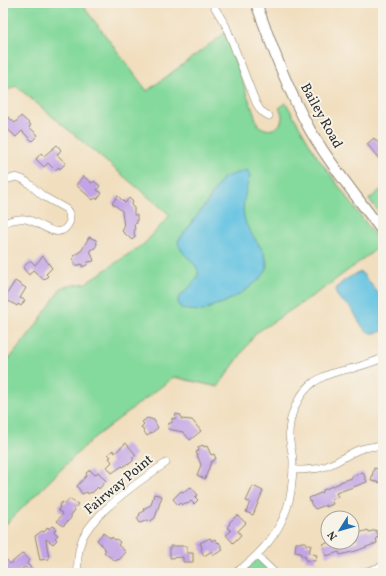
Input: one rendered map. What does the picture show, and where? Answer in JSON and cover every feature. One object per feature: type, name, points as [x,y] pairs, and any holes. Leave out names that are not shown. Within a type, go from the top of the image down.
[{"type":"main road","name":"Bailey Road","points":[[256,3],[286,83],[306,123],[327,157],[383,232]]},
{"type":"street","points":[[212,3],[226,26],[256,103],[261,111],[269,116]]},
{"type":"street","points":[[3,180],[16,177],[27,182],[44,196],[66,209],[69,213],[70,221],[61,232],[51,231],[25,219],[18,219],[3,224]]},
{"type":"street","points":[[234,573],[257,556],[275,534],[282,522],[291,495],[293,470],[289,435],[290,424],[292,414],[302,395],[308,387],[324,376],[334,372],[366,365],[383,358]]},
{"type":"street","points":[[293,470],[324,467],[358,450],[367,447],[383,446]]},
{"type":"street","name":"Fairway Point","points":[[78,573],[78,556],[80,545],[85,533],[91,525],[126,492],[166,463]]},
{"type":"street","points":[[257,556],[275,573]]},
{"type":"street","points":[[361,573],[383,566]]},
{"type":"green space","points":[[3,3],[81,3],[147,91],[225,33],[258,125],[269,130],[278,127],[282,119],[282,114],[279,108],[286,103],[316,155],[382,245],[323,289],[256,333],[218,387],[174,377],[91,440],[3,527],[3,367],[34,328],[62,287],[86,283],[145,243],[170,215],[16,86],[3,92]]},
{"type":"green space","points":[[383,188],[383,218],[369,199]]},
{"type":"green space","points":[[257,556],[273,573],[235,573]]},
{"type":"water","points":[[247,170],[250,175],[243,207],[245,220],[247,226],[263,251],[267,261],[265,272],[247,289],[225,302],[203,311],[182,309],[178,304],[178,299],[194,282],[198,275],[198,271],[179,246],[178,241],[208,201],[221,180],[225,177]]},
{"type":"water","points":[[361,272],[383,299],[383,331],[376,333],[365,330],[353,311],[340,299],[336,293],[338,286],[341,283]]},
{"type":"building","points":[[7,116],[15,123],[21,116],[31,125],[29,127],[38,135],[32,141],[22,131],[16,137],[3,125],[3,121]]},
{"type":"building","points":[[374,138],[383,149],[383,158],[380,160],[367,144]]},
{"type":"building","points":[[57,145],[61,150],[57,155],[66,163],[60,169],[59,167],[55,170],[48,163],[44,167],[36,159],[41,153],[44,156]]},
{"type":"building","points":[[83,176],[92,183],[94,181],[100,186],[97,190],[102,193],[97,199],[95,198],[93,200],[76,185]]},
{"type":"building","points":[[118,196],[125,203],[129,198],[133,202],[131,205],[134,208],[134,215],[137,215],[137,223],[134,224],[135,237],[132,240],[122,231],[124,228],[122,211],[112,203]]},
{"type":"building","points":[[89,237],[96,240],[97,244],[95,248],[90,250],[94,261],[88,262],[87,265],[82,267],[82,264],[75,266],[73,258],[82,250]]},
{"type":"building","points":[[43,256],[52,268],[46,274],[48,276],[44,280],[33,270],[29,275],[23,268],[30,260],[35,265]]},
{"type":"building","points":[[15,281],[26,288],[20,298],[25,300],[21,306],[18,304],[17,306],[9,301],[3,311],[3,295],[5,297]]},
{"type":"building","points":[[176,414],[181,415],[181,419],[192,420],[201,431],[190,440],[183,432],[168,429],[169,423],[172,423],[172,418],[175,419]]},
{"type":"building","points":[[147,418],[154,420],[158,428],[147,436],[141,427],[144,424],[142,422]]},
{"type":"building","points":[[126,443],[136,455],[133,457],[133,461],[129,464],[128,463],[123,467],[122,466],[112,473],[107,467],[112,462],[109,458],[111,457],[108,454],[113,450],[115,453]]},
{"type":"building","points":[[203,445],[204,447],[207,446],[211,455],[214,454],[216,459],[211,462],[205,479],[197,475],[201,465],[196,452],[199,451],[198,447]]},
{"type":"building","points":[[374,468],[383,470],[383,483],[371,481]]},
{"type":"building","points":[[90,470],[95,475],[98,472],[106,481],[99,489],[98,487],[92,493],[91,492],[88,494],[87,492],[82,494],[77,486],[87,475],[86,473]]},
{"type":"building","points":[[363,472],[367,482],[336,493],[338,497],[331,500],[333,504],[315,509],[312,506],[309,498]]},
{"type":"building","points":[[253,486],[263,491],[253,515],[246,512],[250,502],[246,501]]},
{"type":"building","points":[[191,487],[198,495],[195,497],[198,500],[194,504],[191,501],[188,504],[185,503],[182,505],[180,503],[178,505],[173,499],[181,491],[183,492]]},
{"type":"building","points":[[154,494],[162,496],[155,518],[149,522],[148,520],[140,523],[137,518],[140,515],[139,514],[144,511],[143,509],[151,505]]},
{"type":"building","points":[[69,499],[78,504],[71,515],[71,518],[63,526],[57,521],[63,514],[58,510],[62,502],[65,504]]},
{"type":"building","points":[[237,515],[246,523],[238,531],[241,535],[233,543],[226,535],[231,531],[227,527]]},
{"type":"building","points":[[52,526],[56,529],[54,532],[58,535],[55,538],[57,540],[53,544],[46,539],[49,559],[40,560],[35,536]]},
{"type":"building","points":[[368,530],[369,532],[376,530],[379,537],[376,538],[377,543],[360,549],[360,533]]},
{"type":"building","points":[[103,533],[111,539],[112,537],[120,542],[118,545],[126,552],[119,560],[118,559],[116,561],[104,552],[106,550],[104,549],[105,548],[97,540]]},
{"type":"building","points":[[210,538],[212,541],[215,539],[218,543],[219,542],[223,550],[214,555],[212,551],[204,556],[200,543]]},
{"type":"building","points":[[306,542],[306,545],[311,545],[309,553],[317,555],[315,561],[305,560],[306,557],[301,556],[301,553],[295,552],[296,543]]},
{"type":"building","points":[[170,546],[187,546],[187,553],[193,553],[193,562],[183,562],[183,557],[170,558]]},
{"type":"building","points":[[324,550],[359,550],[340,555],[339,552],[326,556]]},
{"type":"building","points":[[23,553],[30,561],[27,563],[34,572],[31,573],[25,567],[17,573],[5,573],[3,570],[3,555],[10,564]]}]
